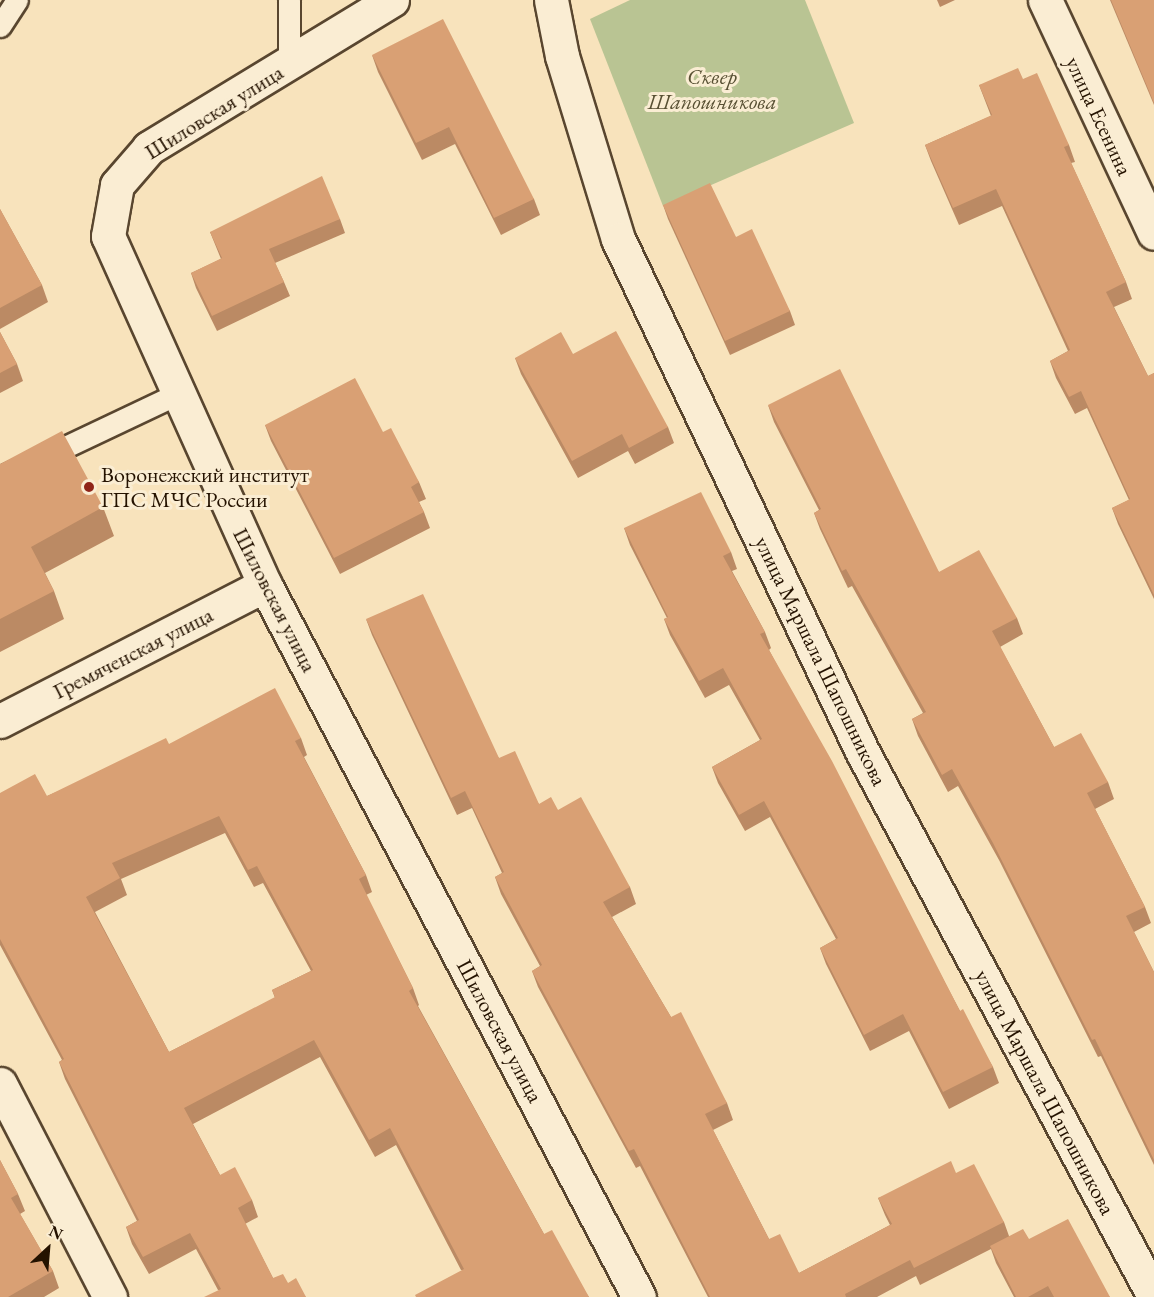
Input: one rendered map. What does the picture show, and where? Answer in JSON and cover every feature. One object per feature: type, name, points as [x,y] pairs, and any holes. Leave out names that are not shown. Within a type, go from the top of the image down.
[{"type":"street","name":"Шиловская улица","points":[[392,0],[289,65],[149,148],[117,185],[108,236],[177,394],[265,585],[639,1297]]},
{"type":"street","name":"улица Маршала Шапошникова","points":[[550,0],[562,56],[618,238],[862,751],[1154,1296]]},
{"type":"street","name":"улица Есенина","points":[[1045,0],[1154,233]]},
{"type":"street","name":"Гремяченская улица","points":[[0,721],[265,585]]},
{"type":"street","points":[[0,1084],[110,1297]]},
{"type":"lane","points":[[0,26],[17,0]]},
{"type":"lane","points":[[289,0],[289,65]]},
{"type":"lane","points":[[0,478],[177,394]]},
{"type":"green space","name":"Сквер Шапошникова","points":[[630,0],[805,0],[854,123],[663,206],[590,19]]},
{"type":"building","points":[[1111,0],[1154,0],[1154,103]]},
{"type":"building","points":[[443,19],[534,199],[494,218],[449,127],[416,143],[372,55]]},
{"type":"building","points":[[1018,68],[1023,79],[1037,73],[1069,145],[1064,147],[1126,282],[1106,292],[1148,376],[1154,373],[1154,595],[1112,508],[1130,499],[1081,391],[1069,397],[1050,361],[1070,350],[996,189],[953,208],[925,145],[992,115],[979,85]]},
{"type":"building","points":[[322,176],[340,219],[269,249],[284,282],[212,316],[191,273],[222,258],[210,232]]},
{"type":"building","points":[[710,183],[736,237],[752,229],[790,311],[725,341],[663,205]]},
{"type":"building","points":[[0,209],[42,285],[0,308]]},
{"type":"building","points":[[616,331],[668,427],[629,448],[622,434],[572,461],[515,358],[561,332],[573,354]]},
{"type":"building","points":[[0,332],[17,364],[0,373]]},
{"type":"building","points":[[840,369],[939,572],[979,550],[1017,618],[992,631],[1054,747],[1081,733],[1108,782],[1087,793],[1145,907],[1126,916],[1154,972],[1154,1160],[1095,1039],[1092,1040],[993,843],[952,769],[942,775],[912,719],[926,712],[846,569],[842,571],[814,513],[821,509],[768,405]]},
{"type":"building","points":[[355,378],[383,432],[391,428],[419,482],[411,487],[424,512],[334,558],[265,425]]},
{"type":"building","points":[[62,431],[103,507],[31,547],[54,591],[0,619],[0,464]]},
{"type":"building","points":[[701,492],[731,552],[723,556],[765,632],[760,634],[832,761],[960,1011],[963,1009],[993,1067],[943,1092],[903,1014],[864,1035],[820,948],[838,938],[764,801],[739,815],[712,767],[762,739],[723,668],[699,681],[664,619],[668,617],[624,528]]},
{"type":"building","points":[[423,594],[499,758],[515,751],[539,804],[551,797],[558,810],[581,797],[630,887],[603,902],[671,1017],[681,1012],[727,1103],[705,1114],[769,1239],[780,1234],[799,1273],[892,1224],[878,1198],[951,1161],[956,1173],[974,1164],[1004,1222],[914,1268],[910,1260],[845,1294],[846,1297],[710,1297],[634,1149],[629,1151],[532,971],[542,965],[495,877],[504,872],[465,791],[451,798],[366,619]]},
{"type":"building","points":[[275,688],[301,738],[295,741],[366,875],[359,879],[413,988],[409,991],[544,1234],[552,1230],[589,1297],[416,1297],[415,1295],[464,1269],[390,1128],[369,1140],[314,1040],[184,1108],[220,1175],[235,1167],[252,1200],[238,1208],[273,1278],[283,1274],[288,1283],[296,1278],[306,1297],[204,1297],[221,1289],[190,1233],[143,1257],[126,1227],[139,1220],[59,1062],[64,1059],[0,939],[0,793],[35,774],[47,796],[166,738],[169,744]],"holes":[[[219,816],[248,870],[257,866],[313,970],[272,990],[275,997],[169,1052],[86,897],[120,878],[112,863]]]},
{"type":"building","points":[[0,1160],[18,1194],[11,1198],[53,1271],[8,1297],[0,1297]]},
{"type":"building","points":[[1068,1219],[1110,1297],[1054,1297],[1048,1286],[1028,1297],[1016,1297],[990,1246],[1023,1229],[1029,1239]]},
{"type":"place","name":"Воронежский институт ГПС МЧС России","points":[[89,487]]}]
